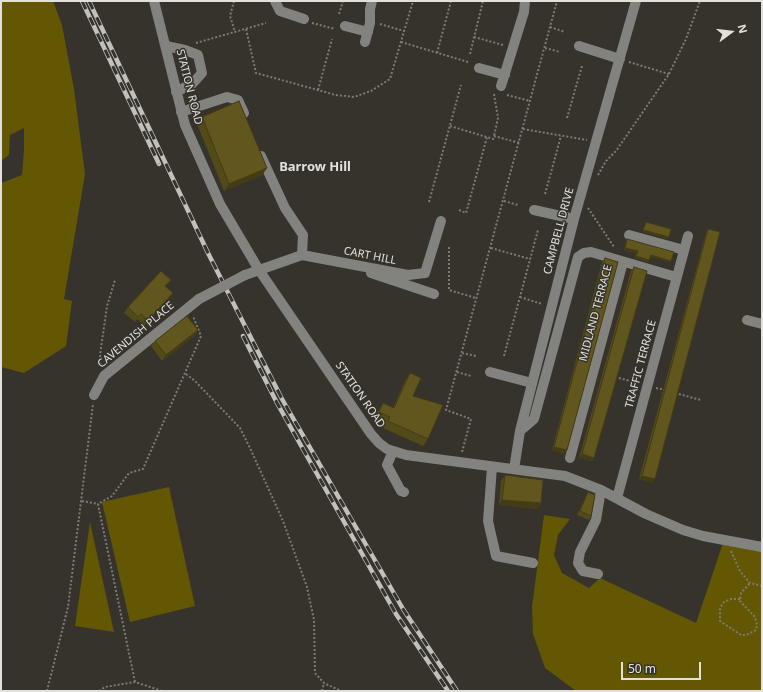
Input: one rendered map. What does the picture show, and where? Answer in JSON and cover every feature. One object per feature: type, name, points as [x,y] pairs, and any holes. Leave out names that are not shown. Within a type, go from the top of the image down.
[{"type":"street","name":"STATION ROAD","points":[[154,1],[185,125],[220,204],[259,270],[371,434],[383,446],[393,452],[459,463],[565,476],[601,490],[664,523],[703,536],[762,546]]},
{"type":"street","points":[[275,1],[280,11],[306,20]]},
{"type":"street","points":[[340,27],[366,37],[372,1]]},
{"type":"street","points":[[504,91],[505,75],[524,12],[525,1]]},
{"type":"street","name":"CAMPBELL DRIVE","points":[[514,469],[520,431],[551,307],[574,219],[636,1]]},
{"type":"street","points":[[166,46],[198,55],[202,73],[193,83],[176,92]]},
{"type":"street","points":[[578,46],[620,60]]},
{"type":"street","points":[[479,68],[505,75]]},
{"type":"street","points":[[181,112],[227,97],[238,100],[247,121]]},
{"type":"street","points":[[258,149],[285,208],[297,223],[303,235],[302,255],[259,270]]},
{"type":"street","points":[[534,210],[574,219]]},
{"type":"street","name":"CART HILL","points":[[302,255],[408,275],[425,273],[440,221]]},
{"type":"street","points":[[629,235],[684,250]]},
{"type":"street","name":"TRAFFIC TERRACE","points":[[617,498],[688,236]]},
{"type":"street","points":[[520,431],[534,419],[578,257],[584,253],[591,252],[676,277]]},
{"type":"street","points":[[333,261],[434,294]]},
{"type":"street","name":"MIDLAND TERRACE","points":[[570,458],[623,262]]},
{"type":"street","name":"CAVENDISH PLACE","points":[[94,395],[104,376],[189,306],[245,275],[259,270]]},
{"type":"street","points":[[747,320],[762,324]]},
{"type":"street","points":[[490,372],[532,383]]},
{"type":"street","points":[[393,452],[387,465],[400,491],[404,492]]},
{"type":"street","points":[[492,467],[488,521],[496,556],[533,563]]},
{"type":"street","points":[[598,574],[583,571],[578,563],[580,552],[596,520],[601,490]]},
{"type":"path","points":[[234,1],[230,16],[235,32]]},
{"type":"path","points":[[339,14],[343,1]]},
{"type":"path","points":[[246,29],[256,73],[336,95],[354,97],[371,91],[390,79],[413,1]]},
{"type":"path","points":[[437,53],[451,1]]},
{"type":"path","points":[[470,54],[483,1]]},
{"type":"path","points":[[459,463],[471,419],[446,410],[504,201],[557,1]]},
{"type":"path","points":[[596,182],[597,175],[606,161],[616,151],[669,74],[686,39],[700,1]]},
{"type":"path","points":[[306,20],[340,27]]},
{"type":"path","points":[[190,52],[195,43],[266,23]]},
{"type":"path","points":[[379,23],[404,31]]},
{"type":"path","points":[[550,27],[565,32]]},
{"type":"path","points":[[474,37],[506,46]]},
{"type":"path","points":[[318,90],[332,40]]},
{"type":"path","points":[[401,42],[468,62]]},
{"type":"path","points":[[545,48],[560,52]]},
{"type":"path","points":[[620,60],[669,74]]},
{"type":"path","points":[[567,118],[582,66]]},
{"type":"path","points":[[429,202],[461,85]]},
{"type":"path","points":[[504,91],[530,101]]},
{"type":"path","points":[[494,94],[498,118],[494,136]]},
{"type":"path","points":[[450,126],[493,139],[494,136],[520,142]]},
{"type":"path","points":[[523,129],[597,142]]},
{"type":"path","points":[[545,194],[561,136]]},
{"type":"path","points":[[459,210],[466,213],[487,137]]},
{"type":"path","points":[[504,201],[518,205]]},
{"type":"path","points":[[590,201],[588,208],[623,262]]},
{"type":"path","points":[[504,356],[538,230]]},
{"type":"path","points":[[449,247],[449,290],[477,298]]},
{"type":"path","points":[[491,248],[530,259]]},
{"type":"path","points":[[104,376],[100,355],[107,306],[115,280]]},
{"type":"path","points":[[520,298],[551,307]]},
{"type":"path","points":[[82,501],[98,504],[112,496],[129,473],[143,469],[202,336],[189,306]]},
{"type":"path","points":[[462,353],[476,356]]},
{"type":"path","points":[[456,372],[471,376]]},
{"type":"path","points":[[186,374],[195,381],[240,428],[283,520],[307,587],[314,620],[315,673],[324,683],[341,691]]},
{"type":"path","points":[[47,691],[68,607],[94,395]]},
{"type":"path","points":[[98,504],[135,682]]},
{"type":"path","points":[[727,541],[732,555],[750,583],[762,586]]},
{"type":"path","points":[[740,598],[731,599],[724,602],[720,608],[719,615],[720,621],[725,625],[741,635],[746,635],[756,630],[757,625],[755,617],[742,605],[740,598],[741,593],[750,583]]},
{"type":"path","points":[[99,691],[105,687],[135,682],[162,691]]},
{"type":"path","points":[[322,691],[324,683]]},
{"type":"shaded area","points":[[1,1],[53,1],[62,25],[74,89],[85,174],[64,299],[72,301],[66,346],[24,373],[1,367],[1,183],[22,175],[24,128],[10,135],[9,155],[1,161]]},
{"type":"shaded area","points":[[169,487],[195,606],[130,622],[102,502]]},
{"type":"shaded area","points":[[544,515],[570,519],[558,535],[554,555],[562,573],[589,588],[600,578],[696,623],[723,543],[762,550],[762,691],[576,691],[545,668],[533,634],[532,607]]},
{"type":"shaded area","points":[[90,522],[114,632],[75,626]]},
{"type":"building","points":[[239,101],[267,168],[229,184],[202,117]]},
{"type":"building","points":[[646,222],[671,229],[669,237],[643,230]]},
{"type":"building","points":[[708,229],[720,232],[655,479],[642,476]]},
{"type":"building","points":[[627,239],[674,252],[671,261],[651,255],[649,260],[636,256],[638,251],[625,248]]},
{"type":"building","points":[[605,258],[618,262],[567,450],[554,447]]},
{"type":"building","points":[[634,267],[647,271],[594,458],[582,454]]},
{"type":"building","points":[[161,271],[171,280],[165,286],[173,293],[148,320],[141,314],[138,317],[128,307]]},
{"type":"building","points":[[187,316],[198,330],[166,355],[155,341]]},
{"type":"building","points":[[410,373],[421,378],[413,396],[443,405],[428,439],[388,421],[390,417],[379,412],[383,403],[394,408]]},
{"type":"building","points":[[505,475],[543,480],[541,503],[502,500]]},
{"type":"building","points":[[588,492],[595,495],[591,516],[580,511]]},
{"type":"railway","points":[[82,1],[159,164]]},
{"type":"railway","points":[[89,1],[208,253],[282,399],[403,609],[457,691]]},
{"type":"railway","points":[[243,336],[277,403],[396,614],[448,691]]},
{"type":"district","name":"Barrow Hill","points":[[315,167]]}]
